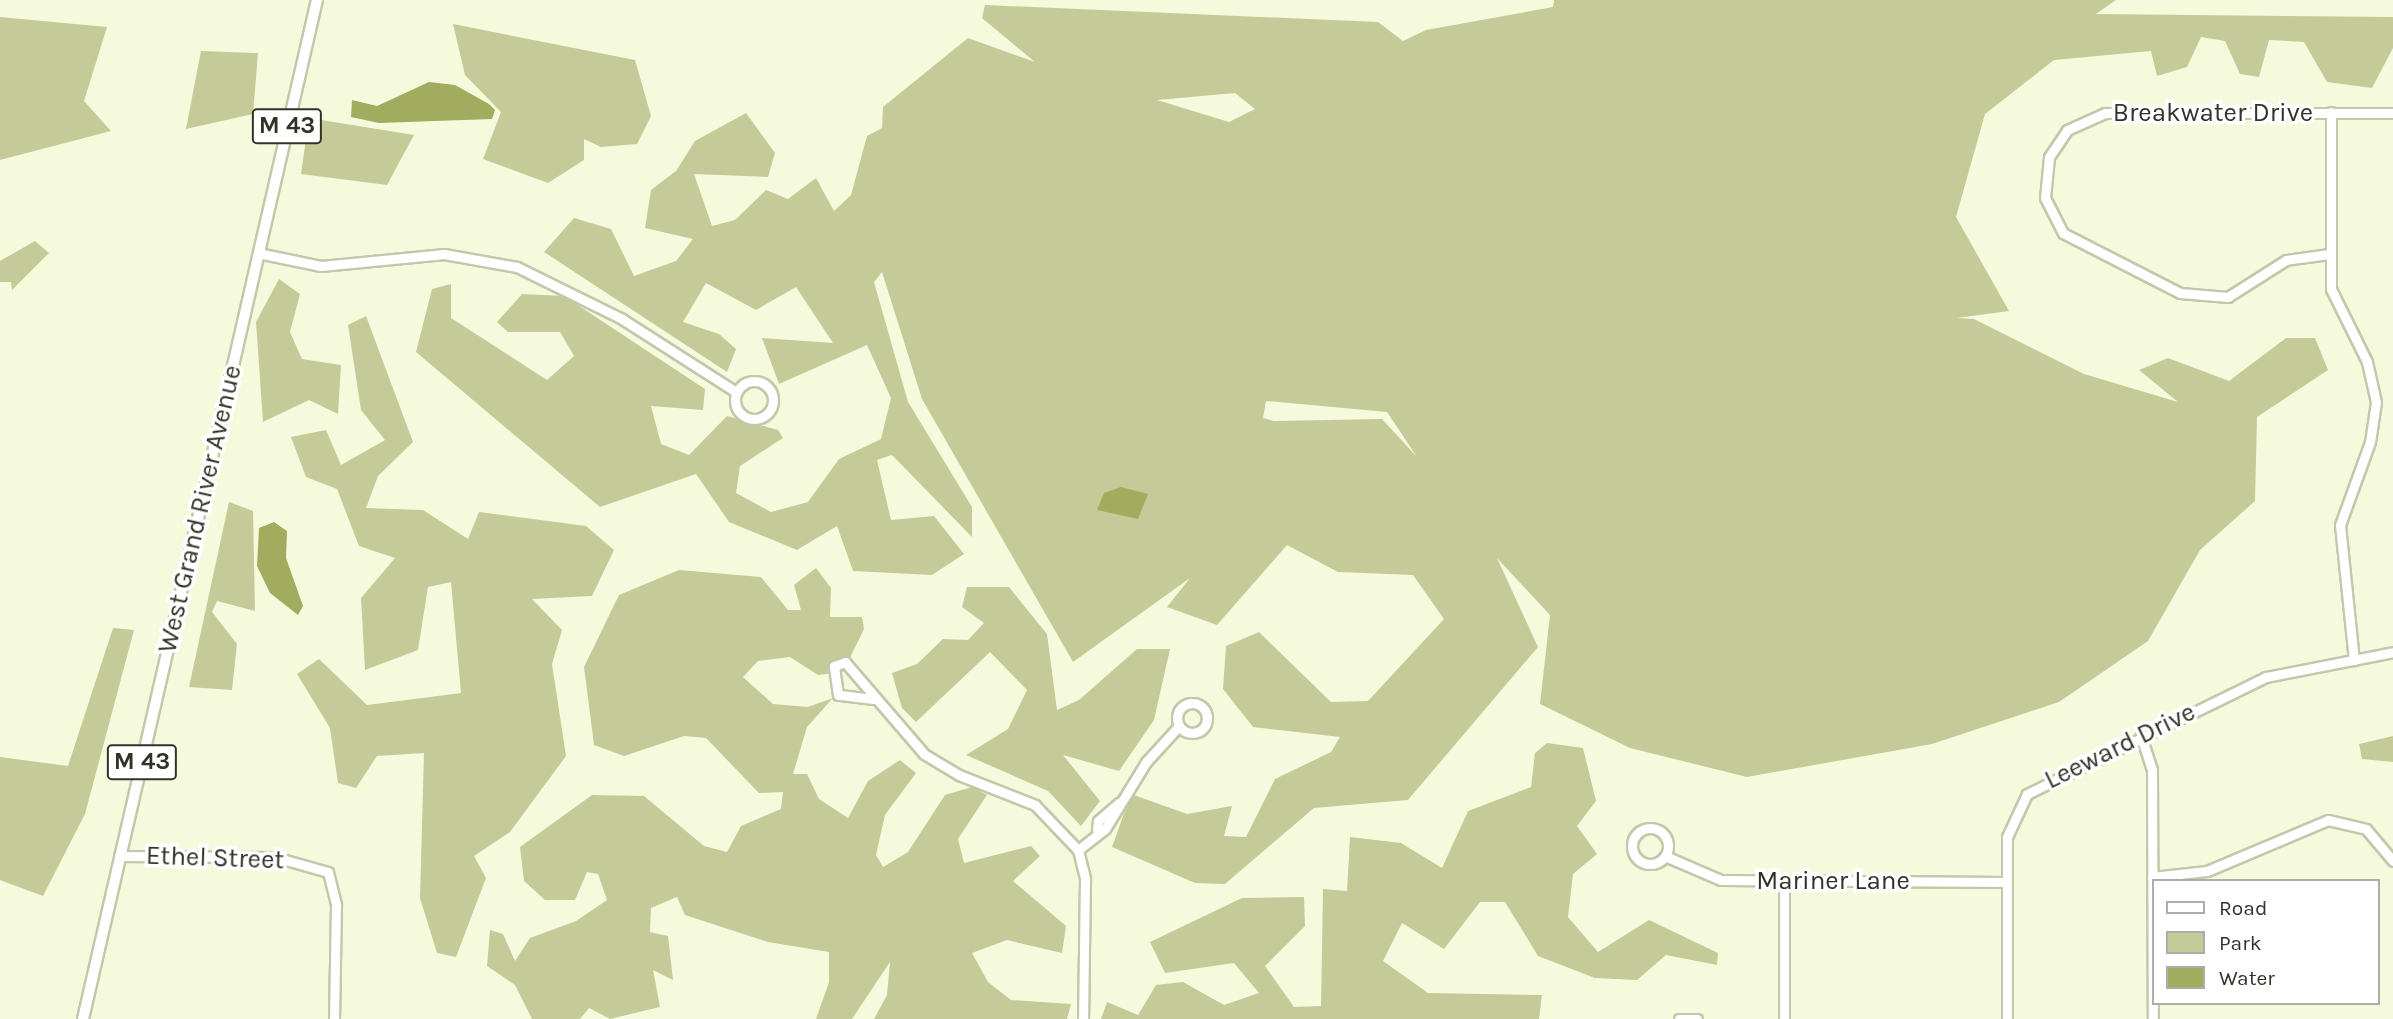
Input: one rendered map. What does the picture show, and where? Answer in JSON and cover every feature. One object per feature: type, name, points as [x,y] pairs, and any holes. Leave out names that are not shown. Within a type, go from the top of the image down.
[{"type":"main road","name":"West Grand River Avenue","points":[[83,1019],[317,0]]},
{"type":"street","points":[[2331,113],[2329,254],[2333,299],[2367,362],[2376,402],[2373,432],[2340,525],[2354,660]]},
{"type":"street","name":"Breakwater Drive","points":[[2329,254],[2286,260],[2228,297],[2190,296],[2071,240],[2049,210],[2044,179],[2062,136],[2098,114],[2393,113]]},
{"type":"street","points":[[258,253],[323,266],[444,254],[517,267],[622,319],[736,392]]},
{"type":"street","points":[[749,381],[764,384],[772,396],[770,411],[758,419],[743,416],[735,404],[736,392],[749,381]]},
{"type":"street","name":"Leeward Drive","points":[[2007,1019],[2008,829],[2027,794],[2266,677],[2393,652]]},
{"type":"street","points":[[873,699],[838,695],[834,666],[845,662],[873,699],[924,754],[959,775],[1035,805],[1078,850],[1084,878],[1083,1019]]},
{"type":"street","points":[[1078,850],[1097,830],[1112,820],[1119,803],[1179,726]]},
{"type":"street","points":[[2141,736],[2152,770],[2152,877],[2207,872],[2328,820],[2366,829],[2393,861]]},
{"type":"street","name":"Mariner Lane","points":[[1665,856],[1666,838],[1656,829],[1643,830],[1633,839],[1641,863],[1665,856],[1709,878],[2006,882]]},
{"type":"street","name":"Ethel Street","points":[[120,856],[275,857],[328,872],[336,905],[334,1019]]},
{"type":"street","points":[[1784,881],[1784,1019]]},
{"type":"street","points":[[1679,1019],[1697,1019]]},
{"type":"green space","points":[[1554,0],[2116,0],[2096,14],[2393,17],[2393,48],[2372,88],[2327,82],[2304,42],[2269,40],[2259,77],[2240,74],[2225,41],[2201,37],[2187,67],[2157,76],[2151,51],[2054,60],[1985,114],[1956,217],[2009,311],[1957,318],[1974,319],[2084,374],[2178,402],[2139,370],[2168,358],[2229,381],[2286,338],[2315,338],[2328,370],[2257,417],[2255,501],[2200,550],[2148,641],[2059,702],[1932,744],[1747,777],[1630,748],[1540,704],[1550,615],[1497,558],[1538,647],[1408,800],[1314,808],[1225,884],[1195,883],[1112,847],[1131,794],[1187,814],[1232,806],[1224,836],[1246,837],[1275,779],[1331,752],[1340,737],[1253,727],[1223,689],[1226,646],[1259,632],[1331,702],[1368,701],[1444,619],[1413,575],[1338,572],[1287,545],[1217,625],[1167,607],[1190,578],[1073,662],[922,399],[882,272],[874,282],[908,402],[972,507],[972,537],[892,455],[877,460],[891,520],[934,516],[964,554],[932,575],[853,571],[837,526],[797,550],[729,522],[696,474],[600,507],[416,352],[432,289],[451,284],[451,318],[547,380],[574,356],[560,332],[508,332],[497,322],[522,294],[564,296],[705,389],[703,410],[651,406],[661,444],[689,455],[727,416],[778,430],[783,438],[740,466],[736,493],[771,512],[808,502],[839,459],[881,439],[891,398],[867,345],[779,384],[762,338],[833,343],[796,287],[756,310],[706,283],[683,322],[719,334],[736,349],[727,372],[544,252],[574,218],[611,229],[634,276],[676,261],[693,239],[645,228],[651,190],[676,171],[695,141],[746,113],[775,153],[768,177],[694,174],[712,226],[735,220],[766,190],[788,199],[816,178],[834,211],[851,195],[867,136],[882,128],[883,107],[968,38],[1035,62],[982,18],[985,5],[1378,22],[1403,41],[1426,30],[1553,7]],"holes":[[[1235,93],[1255,109],[1229,122],[1157,100]],[[1266,401],[1387,412],[1417,457],[1382,419],[1274,421],[1263,418]]]},
{"type":"green space","points":[[0,17],[107,27],[84,101],[111,131],[0,160]]},
{"type":"green space","points":[[453,24],[635,60],[651,116],[637,144],[601,147],[584,139],[584,160],[548,183],[483,159],[501,112],[465,75]]},
{"type":"green space","points":[[201,51],[258,53],[253,114],[186,129]]},
{"type":"green space","points":[[309,118],[414,135],[387,185],[301,174]]},
{"type":"green space","points":[[35,241],[49,253],[12,290],[11,282],[0,282],[0,261]]},
{"type":"green space","points":[[279,279],[300,294],[290,332],[302,359],[341,365],[338,414],[309,400],[263,422],[256,322]]},
{"type":"green space","points":[[366,316],[413,442],[378,476],[366,508],[423,510],[468,539],[479,512],[586,526],[614,550],[592,596],[532,599],[562,630],[552,664],[566,756],[510,832],[474,856],[486,878],[456,957],[437,953],[420,898],[424,753],[377,756],[356,788],[338,783],[330,728],[297,674],[319,659],[367,705],[461,693],[451,582],[428,587],[418,650],[365,670],[361,598],[395,558],[359,546],[337,489],[306,477],[291,437],[326,430],[341,465],[385,440],[361,410],[348,325]]},
{"type":"green space","points":[[229,502],[253,511],[255,611],[217,601],[212,612],[237,644],[232,690],[189,687]]},
{"type":"green space","points":[[816,568],[831,588],[830,617],[862,617],[864,629],[843,672],[818,675],[790,657],[758,661],[743,677],[773,704],[808,707],[833,698],[807,727],[793,774],[807,774],[819,799],[848,818],[868,781],[900,760],[916,773],[885,815],[876,855],[883,867],[908,852],[945,795],[972,787],[987,795],[958,839],[964,863],[1031,846],[1040,856],[1013,881],[1066,926],[1062,953],[1007,940],[972,953],[988,982],[1011,1000],[1071,1004],[1067,1019],[874,1019],[887,995],[890,962],[852,1019],[816,1019],[829,982],[829,952],[768,942],[685,915],[677,897],[651,908],[650,932],[668,936],[673,980],[653,970],[660,1007],[610,1019],[589,1008],[580,1019],[532,1019],[515,985],[487,966],[490,930],[503,934],[515,961],[530,938],[576,921],[607,900],[598,874],[587,872],[575,900],[545,900],[524,881],[520,847],[592,795],[644,796],[704,846],[727,852],[741,826],[781,809],[783,792],[759,793],[706,738],[684,736],[624,756],[594,745],[584,667],[619,595],[679,570],[761,577],[788,610],[801,610],[794,585]]},
{"type":"green space","points":[[967,587],[1009,587],[1047,634],[1057,710],[1079,700],[1137,649],[1170,649],[1154,720],[1119,771],[1063,755],[1100,801],[1081,826],[1048,791],[966,755],[1008,729],[1027,690],[990,652],[916,722],[902,708],[892,673],[917,664],[943,639],[968,640],[984,623],[962,607]]},
{"type":"green space","points":[[113,628],[134,630],[85,814],[43,896],[0,880],[0,757],[68,766]]},
{"type":"green space","points":[[2393,736],[2393,762],[2362,759],[2359,744]]},
{"type":"green space","points":[[1547,743],[1583,748],[1596,801],[1577,826],[1597,854],[1573,874],[1568,917],[1598,952],[1649,920],[1718,953],[1717,965],[1666,955],[1637,980],[1595,978],[1538,956],[1505,902],[1480,902],[1444,949],[1402,923],[1383,961],[1428,993],[1542,995],[1539,1019],[1101,1019],[1107,1002],[1138,1015],[1156,985],[1183,982],[1224,1005],[1259,993],[1234,963],[1165,973],[1150,942],[1242,898],[1304,897],[1305,926],[1265,966],[1294,1007],[1321,1006],[1323,889],[1347,891],[1350,837],[1401,843],[1442,868],[1468,811],[1531,787],[1535,753]]},
{"type":"water","points":[[429,82],[455,85],[489,104],[495,110],[492,119],[379,123],[351,117],[352,100],[377,106]]},
{"type":"water","points":[[1121,487],[1148,494],[1138,519],[1097,510],[1104,493]]},
{"type":"water","points":[[274,522],[287,531],[286,558],[303,606],[298,615],[270,593],[257,566],[259,528]]}]
